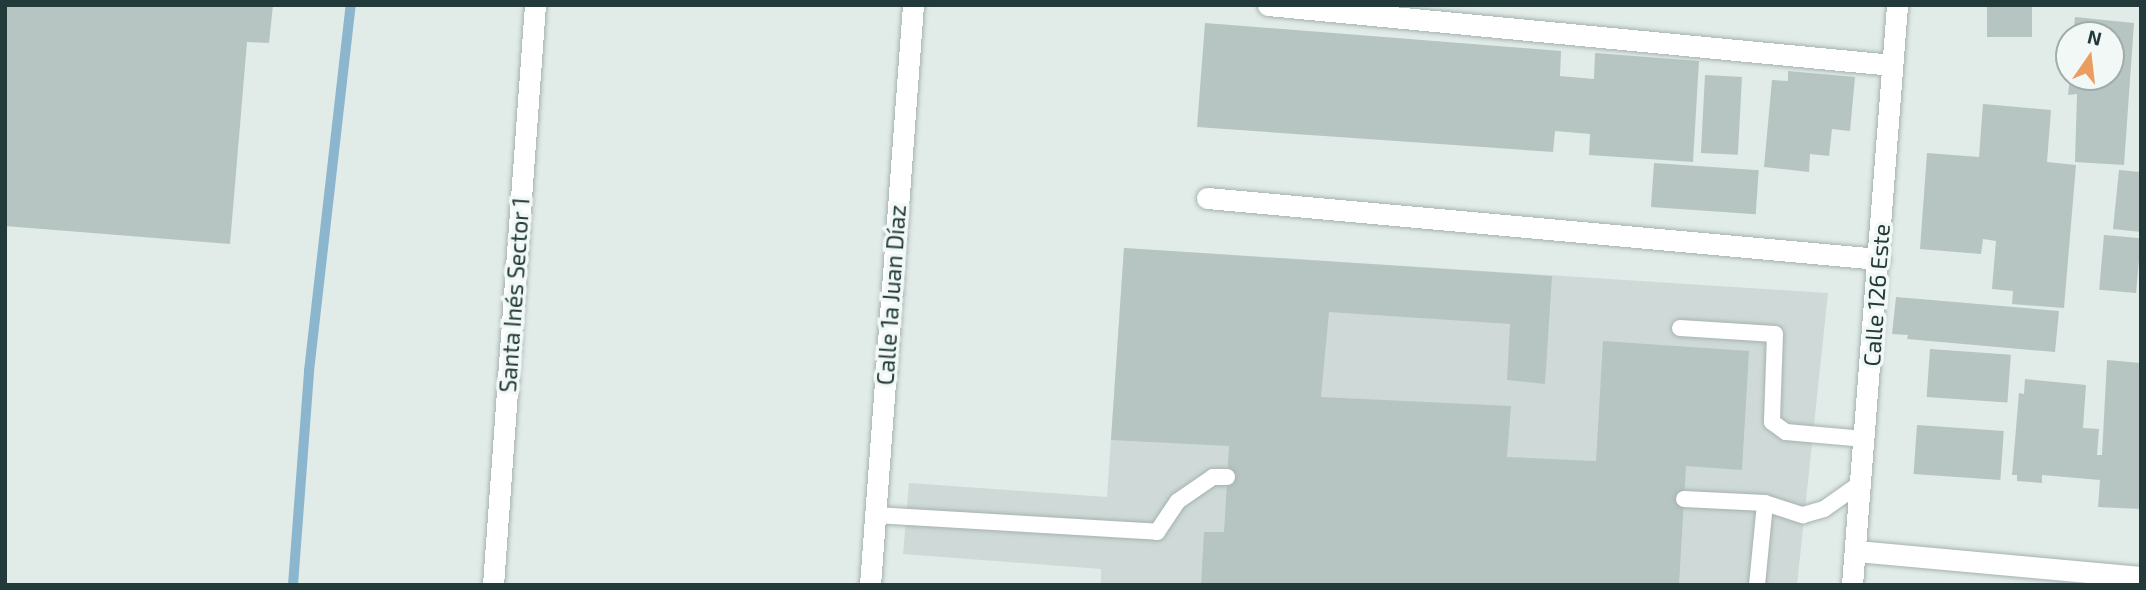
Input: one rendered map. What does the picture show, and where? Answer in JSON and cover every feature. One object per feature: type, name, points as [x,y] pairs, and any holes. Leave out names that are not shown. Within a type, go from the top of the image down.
[{"type":"street","name":"Santa Inés Sector 1","points":[[493,585],[535,5]]},
{"type":"street","name":"Calle 1a Juan Díaz","points":[[870,585],[913,5]]},
{"type":"street","points":[[1268,5],[1892,65]]},
{"type":"street","name":"Calle 126 Este","points":[[1852,585],[1897,5]]},
{"type":"street","points":[[1207,198],[1879,259]]},
{"type":"street","points":[[1856,551],[2141,577]]},
{"type":"lane","points":[[1680,327],[1775,334],[1772,422],[1786,432],[1865,439]]},
{"type":"lane","points":[[875,515],[1157,532],[1178,501],[1213,477],[1227,477]]},
{"type":"lane","points":[[1684,499],[1765,503],[1803,515],[1824,509],[1861,483]]},
{"type":"lane","points":[[1757,585],[1765,503]]},
{"type":"shaded area","points":[[1124,248],[1828,293],[1797,585],[1101,585],[1101,569],[903,554],[909,483],[1107,497]]},
{"type":"building","points":[[5,5],[273,5],[269,43],[247,42],[230,244],[5,226]]},
{"type":"building","points":[[1987,5],[2032,5],[2032,37],[1987,37]]},
{"type":"building","points":[[2075,17],[2114,21],[2075,21]]},
{"type":"building","points":[[2125,22],[2134,23],[2124,165],[2075,162],[2077,94],[2068,95],[2068,91],[2125,91]]},
{"type":"building","points":[[1205,23],[1561,51],[1560,76],[1594,79],[1595,53],[1699,61],[1693,162],[1589,155],[1590,134],[1555,131],[1553,152],[1197,127]]},
{"type":"building","points":[[1788,71],[1855,77],[1850,131],[1832,129],[1829,156],[1810,154],[1809,172],[1764,167],[1772,80],[1788,81]]},
{"type":"building","points":[[1705,75],[1742,77],[1738,155],[1701,153]]},
{"type":"building","points":[[1983,104],[2051,110],[2047,162],[2076,165],[2064,308],[2012,304],[2013,291],[1992,289],[1996,241],[1983,239],[1981,254],[1920,249],[1927,153],[1979,157]]},
{"type":"building","points":[[1654,163],[1759,170],[1756,214],[1651,207]]},
{"type":"building","points":[[2119,170],[2141,172],[2141,232],[2113,229]]},
{"type":"building","points":[[2104,235],[2141,238],[2136,293],[2099,290]]},
{"type":"building","points":[[1124,248],[1552,276],[1545,384],[1507,380],[1510,324],[1329,312],[1321,397],[1511,406],[1507,457],[1596,461],[1603,341],[1749,351],[1742,470],[1686,466],[1679,585],[1201,585],[1204,532],[1224,532],[1229,446],[1111,440]]},
{"type":"building","points":[[1896,297],[2059,311],[2055,352],[1907,339],[1908,335],[1892,334]]},
{"type":"building","points":[[1930,349],[2011,355],[2007,403],[1927,397]]},
{"type":"building","points":[[2107,360],[2141,363],[2141,509],[2098,507],[2100,480],[2042,475],[2042,483],[2017,481],[2017,475],[2012,475],[2019,393],[2024,394],[2025,379],[2086,385],[2083,428],[2099,429],[2097,455],[2102,455]]},
{"type":"building","points":[[1917,425],[2004,431],[2000,480],[1914,474]]},
{"type":"waterway","points":[[293,585],[309,371],[351,5]]}]
